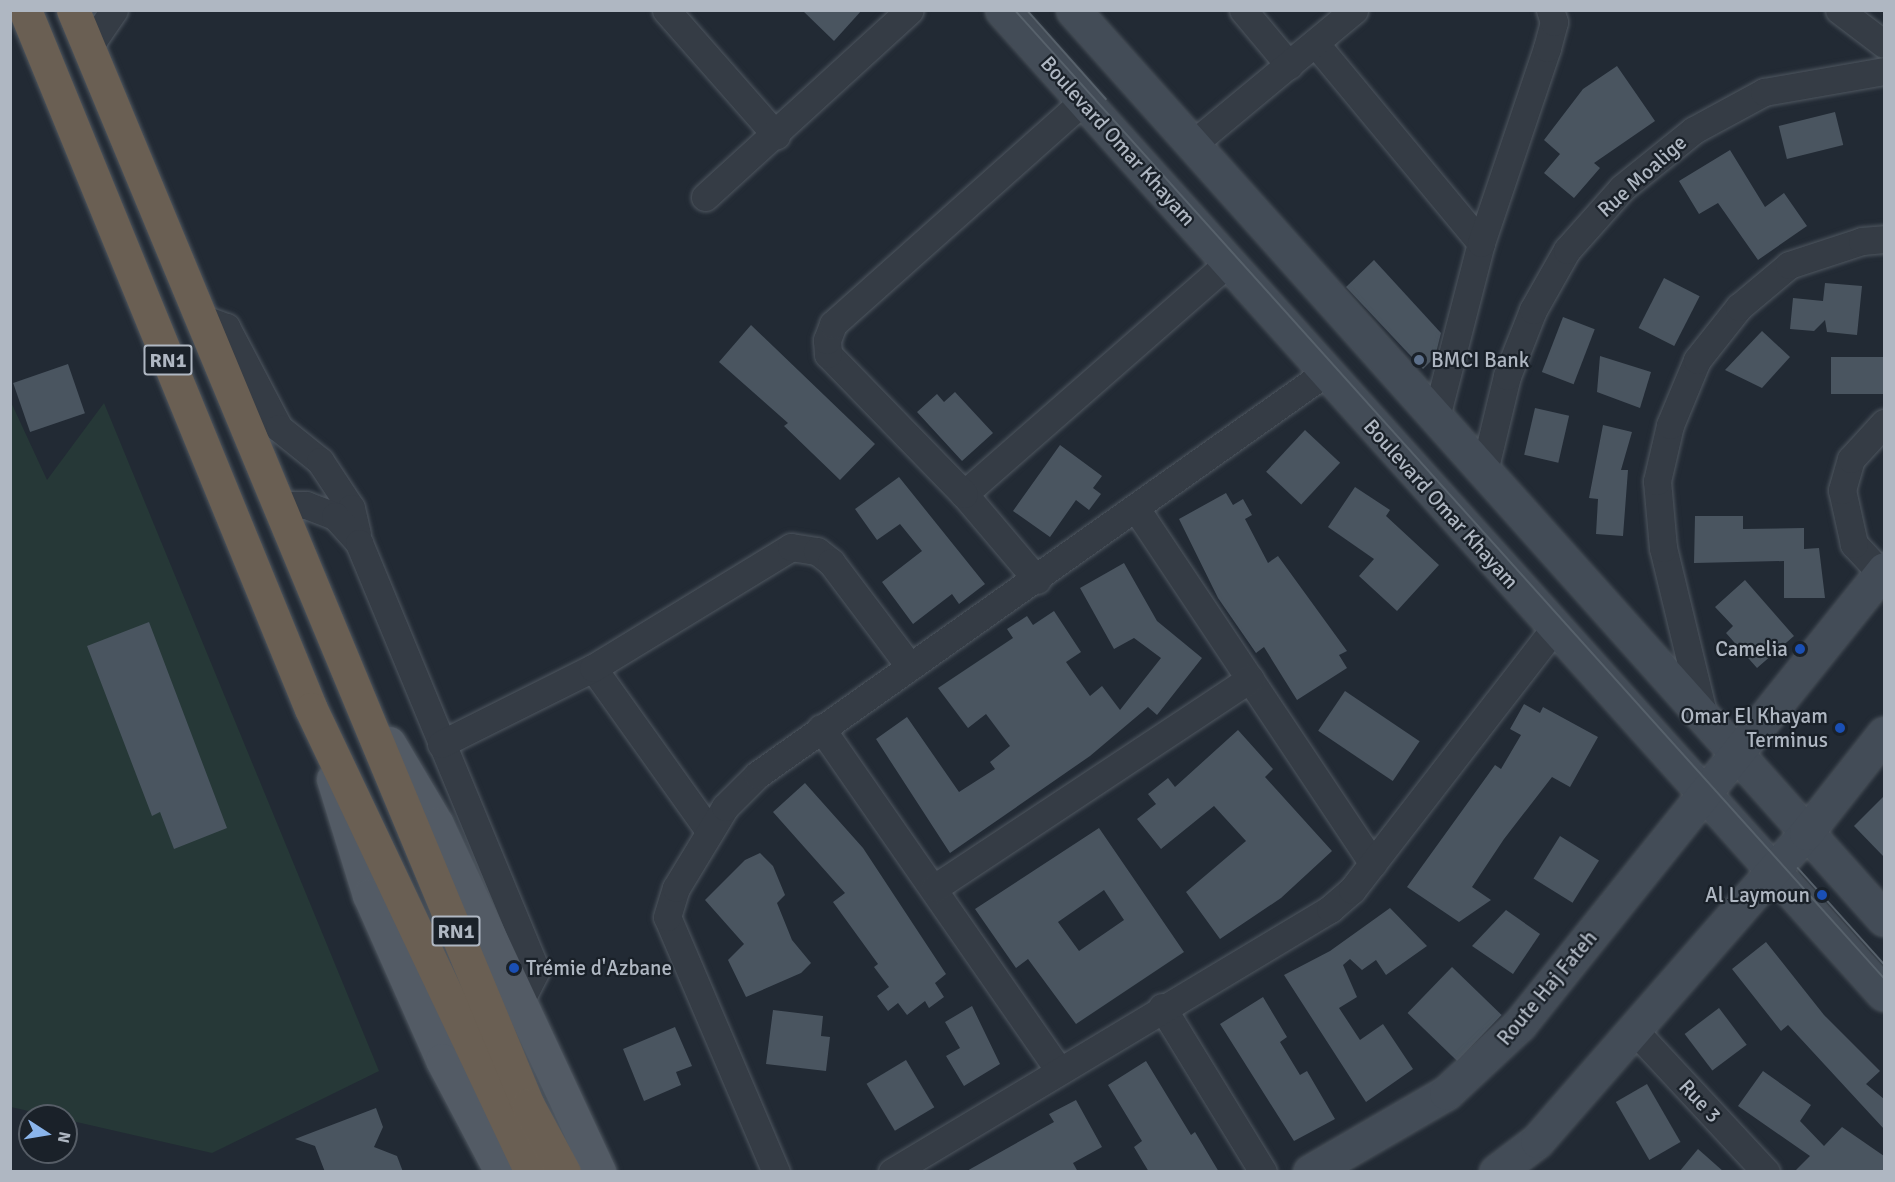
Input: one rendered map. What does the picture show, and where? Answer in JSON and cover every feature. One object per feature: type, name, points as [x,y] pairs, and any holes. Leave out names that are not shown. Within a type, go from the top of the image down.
[{"type":"highway","name":"RN1","points":[[25,10],[311,709],[531,1172]]},
{"type":"highway","name":"RN1","points":[[73,10],[528,1105],[564,1172]]},
{"type":"main road","points":[[355,686],[437,824],[599,1172]]},
{"type":"main road","points":[[311,709],[369,895],[442,1060],[501,1172]]},
{"type":"street","points":[[88,48],[114,10]]},
{"type":"street","points":[[666,10],[776,135]]},
{"type":"street","points":[[705,197],[776,135],[910,10]]},
{"type":"street","name":"Boulevard Omar Khayam","points":[[1002,10],[1553,630],[1703,792],[1884,994]]},
{"type":"street","points":[[1073,10],[1437,413],[1484,471],[1703,713],[1806,833],[1884,919]]},
{"type":"street","points":[[1243,10],[1289,65]]},
{"type":"street","points":[[1194,143],[1354,10]]},
{"type":"street","points":[[1437,413],[1480,243],[1554,22],[1550,10]]},
{"type":"street","points":[[1839,10],[1884,45]]},
{"type":"street","points":[[1315,43],[1480,243]]},
{"type":"street","name":"Rue Moalige","points":[[1484,471],[1508,376],[1533,310],[1567,250],[1622,188],[1694,130],[1764,92],[1884,71]]},
{"type":"street","points":[[1036,580],[964,494],[828,354],[826,340],[833,324],[1083,101]]},
{"type":"street","points":[[1703,713],[1663,548],[1658,481],[1670,425],[1697,360],[1739,307],[1789,265],[1862,241],[1884,239]]},
{"type":"street","points":[[964,494],[1228,263]]},
{"type":"street","points":[[201,318],[226,327],[279,428],[320,461],[351,508],[359,543],[536,970],[519,1004]]},
{"type":"street","points":[[776,1172],[667,917],[675,888],[710,832],[757,775],[821,728],[1137,510],[1325,373]]},
{"type":"street","points":[[1883,571],[1854,544],[1842,490],[1851,459],[1884,423]]},
{"type":"street","points":[[279,505],[306,505],[335,516],[359,543]]},
{"type":"street","points":[[1137,510],[1373,864]]},
{"type":"street","points":[[441,744],[593,668],[783,549],[799,546],[831,562],[910,667]]},
{"type":"street","name":"Route Haj Fateh","points":[[1310,1172],[1446,1093],[1487,1058],[1703,792],[1738,753],[1883,571]]},
{"type":"street","points":[[892,1172],[1162,1007],[1330,909],[1373,864],[1553,630]]},
{"type":"street","points":[[593,668],[710,832]]},
{"type":"street","points":[[934,888],[1250,679]]},
{"type":"street","points":[[821,728],[1059,1070]]},
{"type":"street","points":[[1496,1172],[1537,1141],[1774,871],[1884,734]]},
{"type":"street","points":[[1162,1007],[1263,1172]]},
{"type":"street","name":"Rue 3","points":[[1634,1030],[1766,1172]]},
{"type":"shaded area","points":[[10,400],[47,480],[104,403],[379,1071],[212,1153],[78,1122],[78,1104],[18,1104],[18,1109],[11,1107]]},
{"type":"building","points":[[802,10],[862,10],[834,41]]},
{"type":"building","points":[[1617,66],[1655,121],[1594,163],[1600,168],[1574,198],[1544,173],[1560,154],[1544,140],[1583,89]]},
{"type":"building","points":[[1835,112],[1843,145],[1787,159],[1779,126]]},
{"type":"building","points":[[1730,150],[1765,207],[1784,193],[1807,226],[1758,260],[1718,203],[1699,214],[1679,181]]},
{"type":"building","points":[[1374,260],[1441,333],[1435,357],[1423,369],[1346,287]]},
{"type":"building","points":[[1664,278],[1700,296],[1674,346],[1639,328]]},
{"type":"building","points":[[1825,283],[1862,286],[1857,335],[1827,332],[1825,320],[1814,331],[1790,329],[1793,298],[1823,301]]},
{"type":"building","points":[[1563,317],[1595,329],[1574,384],[1542,372]]},
{"type":"building","points":[[751,325],[875,444],[840,480],[784,426],[788,423],[719,362]]},
{"type":"building","points":[[1762,331],[1790,357],[1762,388],[1725,370]]},
{"type":"building","points":[[1600,356],[1651,372],[1640,408],[1597,392]]},
{"type":"building","points":[[1831,357],[1884,357],[1884,394],[1831,394]]},
{"type":"building","points":[[68,364],[85,413],[30,432],[13,383]]},
{"type":"building","points":[[955,392],[993,433],[962,461],[917,412],[937,394],[944,402]]},
{"type":"building","points":[[1535,408],[1569,416],[1558,463],[1524,455]]},
{"type":"building","points":[[1603,425],[1632,432],[1621,470],[1628,470],[1623,536],[1596,534],[1598,499],[1589,498]]},
{"type":"building","points":[[1305,430],[1340,463],[1301,504],[1266,472]]},
{"type":"building","points":[[1060,445],[1102,476],[1093,488],[1101,494],[1089,510],[1076,500],[1050,537],[1013,511]]},
{"type":"building","points":[[899,477],[985,584],[959,604],[952,594],[913,624],[882,582],[922,551],[900,524],[877,540],[855,509]]},
{"type":"building","points":[[1355,487],[1390,510],[1386,516],[1439,565],[1397,611],[1359,576],[1374,559],[1328,527]]},
{"type":"building","points":[[1226,493],[1233,505],[1243,499],[1252,515],[1245,519],[1268,563],[1278,556],[1347,651],[1339,655],[1347,668],[1297,700],[1264,647],[1256,653],[1218,598],[1179,519]]},
{"type":"building","points":[[1695,516],[1743,516],[1743,529],[1804,528],[1804,549],[1819,548],[1825,598],[1784,598],[1784,561],[1694,563]]},
{"type":"building","points":[[1124,563],[1157,621],[1202,658],[1157,715],[1148,707],[1090,756],[950,853],[876,739],[907,717],[959,792],[995,769],[990,762],[1010,746],[986,714],[968,728],[938,688],[1013,638],[1007,629],[1027,616],[1033,625],[1054,611],[1081,652],[1066,662],[1090,696],[1102,686],[1120,710],[1161,658],[1134,638],[1114,649],[1080,588]]},
{"type":"building","points":[[1745,580],[1794,636],[1757,668],[1726,633],[1733,626],[1715,607]]},
{"type":"building","points":[[149,622],[227,828],[174,849],[160,812],[152,816],[87,646]]},
{"type":"building","points":[[1345,691],[1420,741],[1393,781],[1318,731]]},
{"type":"building","points":[[1524,704],[1540,713],[1543,707],[1598,737],[1570,787],[1552,777],[1504,839],[1472,887],[1491,900],[1459,922],[1407,887],[1495,765],[1501,769],[1521,735],[1510,729]]},
{"type":"building","points":[[1238,730],[1273,769],[1265,777],[1332,851],[1281,898],[1220,939],[1186,892],[1246,841],[1214,806],[1161,849],[1137,819],[1156,804],[1148,794],[1168,778],[1175,787]]},
{"type":"building","points":[[805,783],[863,848],[946,974],[935,983],[944,997],[929,1008],[925,1001],[907,1015],[898,1003],[888,1011],[877,996],[889,987],[874,967],[878,964],[833,902],[845,893],[773,812]]},
{"type":"building","points":[[1884,796],[1884,857],[1854,826]]},
{"type":"building","points":[[1099,828],[1184,952],[1076,1024],[1028,959],[1016,968],[975,909]],"holes":[[[1104,890],[1124,920],[1079,951],[1058,922]]]},
{"type":"building","points":[[1560,836],[1599,860],[1573,903],[1534,878]]},
{"type":"building","points":[[760,853],[773,866],[785,895],[777,903],[792,940],[811,963],[801,973],[746,997],[728,960],[744,944],[705,900],[745,860]]},
{"type":"building","points":[[1390,908],[1427,946],[1386,975],[1376,960],[1362,970],[1350,959],[1343,965],[1357,997],[1339,1008],[1360,1040],[1383,1024],[1413,1069],[1366,1102],[1284,975],[1330,951]]},
{"type":"building","points":[[1506,910],[1540,934],[1513,974],[1472,946]]},
{"type":"building","points":[[1766,942],[1824,1015],[1880,1071],[1866,1084],[1884,1099],[1884,1129],[1788,1025],[1781,1031],[1732,969]]},
{"type":"building","points":[[1452,967],[1502,1015],[1457,1061],[1408,1013]]},
{"type":"building","points":[[1263,997],[1287,1037],[1280,1042],[1300,1075],[1307,1071],[1335,1119],[1294,1141],[1220,1024]]},
{"type":"building","points":[[972,1006],[1000,1064],[964,1086],[946,1056],[960,1048],[945,1022]]},
{"type":"building","points":[[1719,1008],[1747,1045],[1712,1071],[1685,1034]]},
{"type":"building","points":[[773,1010],[823,1016],[821,1036],[830,1037],[826,1071],[766,1064]]},
{"type":"building","points":[[675,1027],[692,1066],[676,1072],[681,1085],[644,1101],[623,1049]]},
{"type":"building","points":[[906,1060],[934,1107],[895,1131],[867,1084]]},
{"type":"building","points":[[1146,1061],[1191,1135],[1195,1132],[1219,1172],[1149,1172],[1134,1147],[1142,1141],[1108,1085]]},
{"type":"building","points":[[1763,1071],[1811,1105],[1800,1121],[1824,1146],[1842,1127],[1884,1156],[1884,1172],[1794,1172],[1810,1156],[1738,1106]]},
{"type":"building","points":[[1647,1084],[1680,1142],[1649,1160],[1616,1102]]},
{"type":"building","points":[[1076,1100],[1102,1147],[1073,1163],[1078,1172],[965,1172],[1054,1122],[1049,1114]]},
{"type":"building","points":[[376,1108],[383,1127],[374,1147],[397,1156],[403,1172],[325,1172],[315,1146],[295,1139]]},
{"type":"building","points":[[1698,1149],[1724,1172],[1679,1172]]},
{"type":"tram line","points":[[1015,10],[1884,978]]},
{"type":"tram line","points":[[1027,10],[1106,99]]},
{"type":"tram line","points":[[1798,868],[1884,964]]},
{"type":"place","name":"BMCI Bank","points":[[1419,360]]},
{"type":"place","name":"Camelia","points":[[1800,649]]},
{"type":"place","name":"Omar El Khayam Terminus","points":[[1840,728]]},
{"type":"place","name":"Al Laymoun","points":[[1822,895]]},
{"type":"place","name":"Trémie d'Azbane","points":[[514,968]]}]
